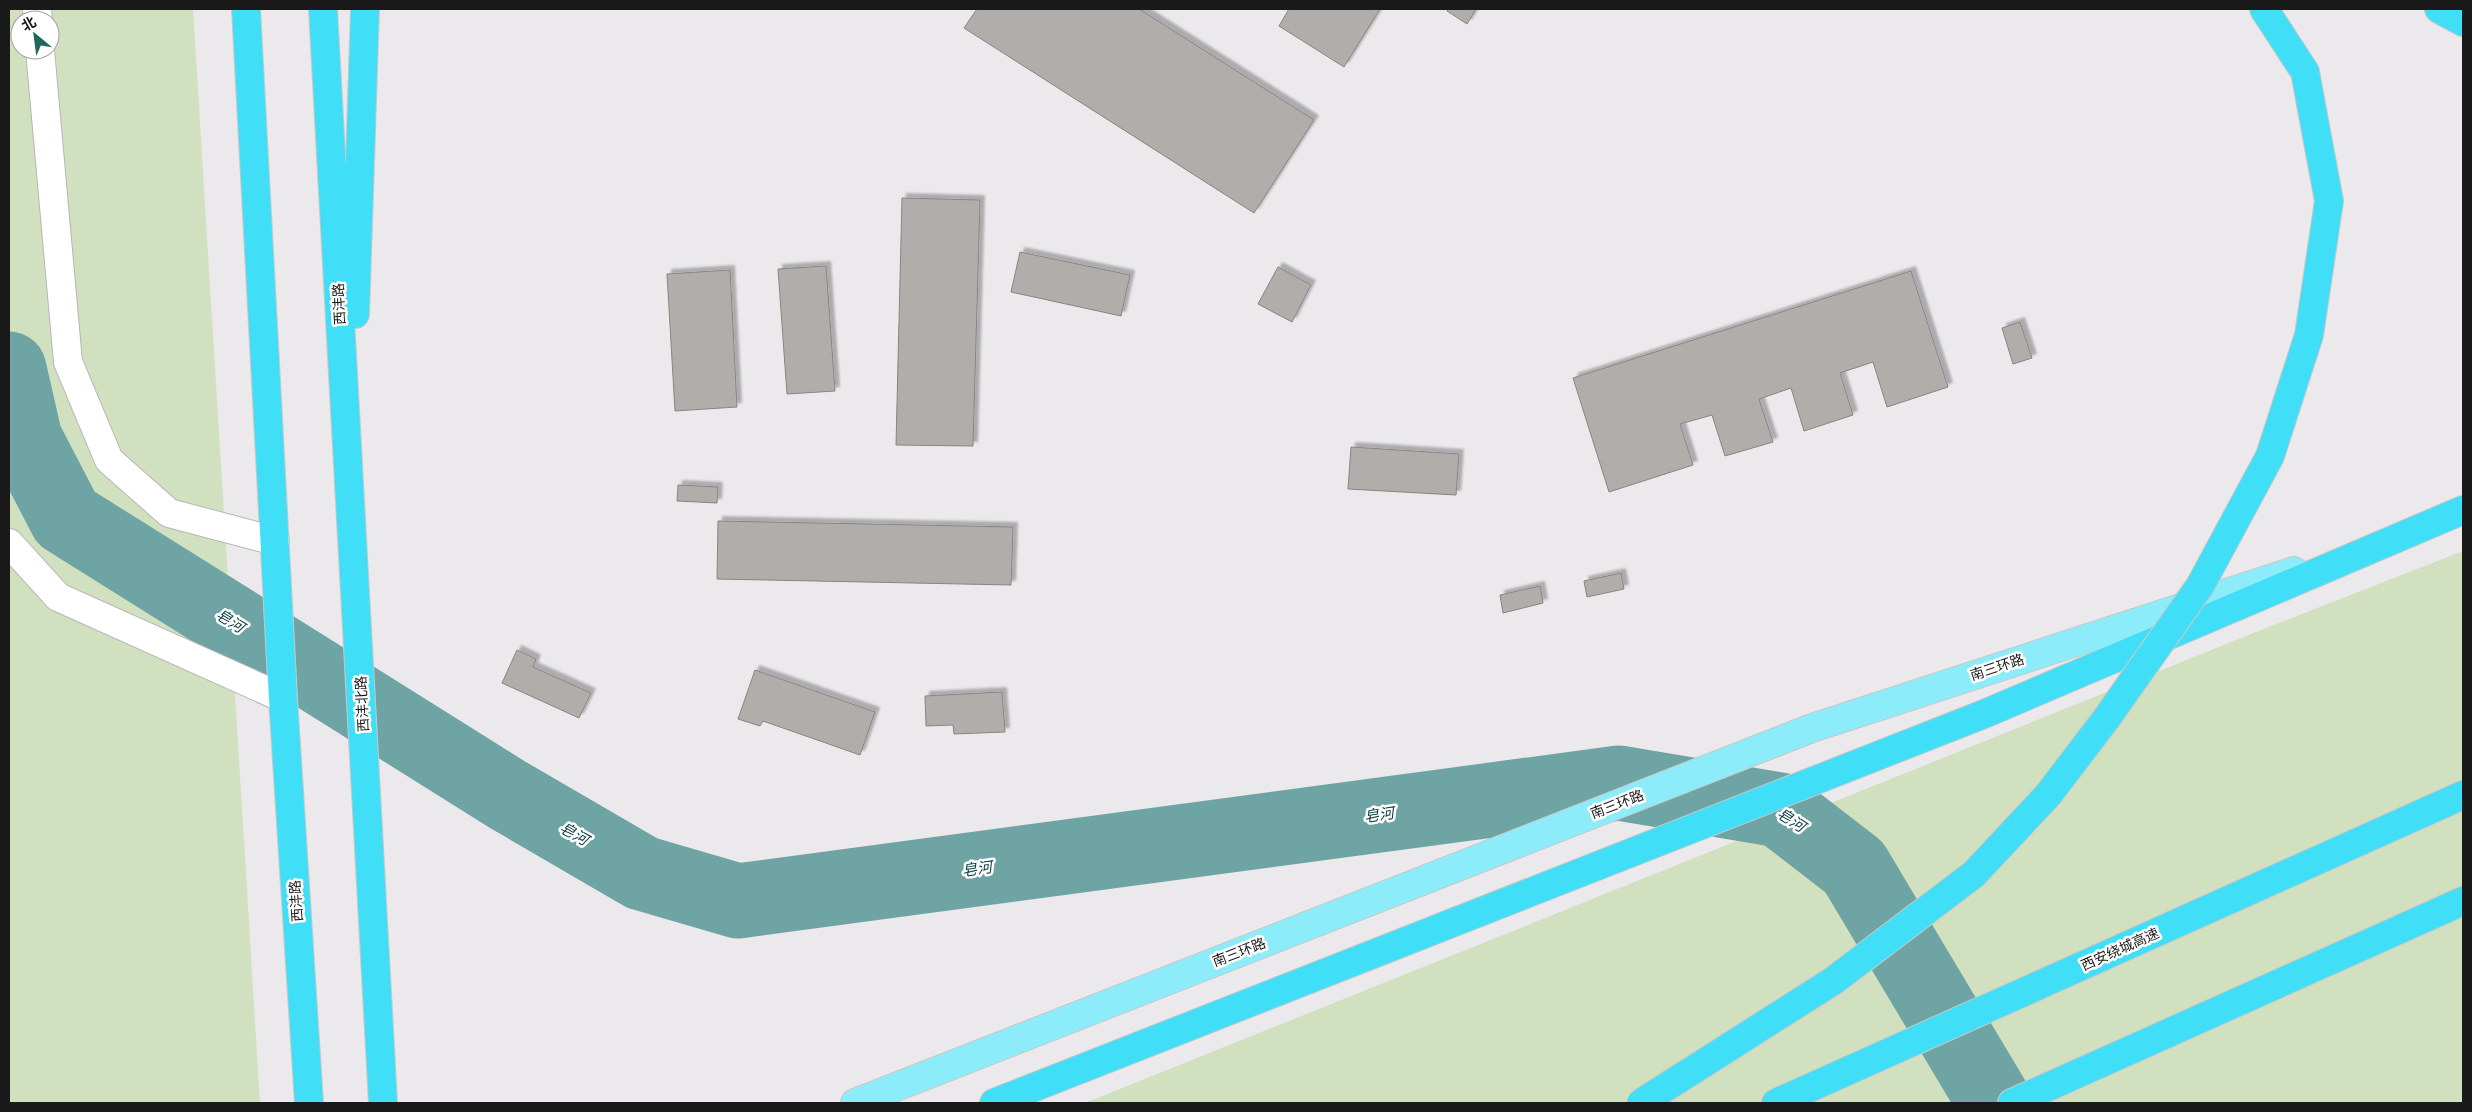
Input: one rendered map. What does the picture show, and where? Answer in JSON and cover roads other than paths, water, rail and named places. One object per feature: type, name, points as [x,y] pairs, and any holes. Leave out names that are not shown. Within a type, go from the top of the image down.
[{"type":"highway","points":[[246,9],[283,698]]},
{"type":"highway","name":"西沣路","points":[[323,9],[356,599]]},
{"type":"highway","points":[[349,498],[366,9]]},
{"type":"highway","points":[[1641,1103],[1833,981],[1974,874],[2048,795],[2106,719],[2200,586],[2270,456],[2309,335],[2329,201],[2305,72],[2264,9]]},
{"type":"highway","points":[[2439,9],[2463,22]]},
{"type":"highway","name":"南三环路","points":[[994,1103],[1984,714],[2390,539],[2463,510]]},
{"type":"highway","name":"西沣北路","points":[[356,599],[383,1103]]},
{"type":"highway","name":"西沣路","points":[[283,698],[309,1103]]},
{"type":"highway","name":"西安绕城高速","points":[[1776,1103],[2463,795]]},
{"type":"highway","points":[[2012,1103],[2463,901]]},
{"type":"main road","name":"南三环路","points":[[855,1103],[1812,728],[2390,539]]},
{"type":"lane","points":[[41,60],[68,362],[109,460],[169,513],[275,541]]},
{"type":"lane","points":[[9,543],[58,597],[283,698]]},
{"type":"waterway","name":"皂河","points":[[9,369],[25,439],[66,518],[508,795],[642,873],[738,901],[1619,783],[1780,810],[1854,867],[1995,1103]]}]
